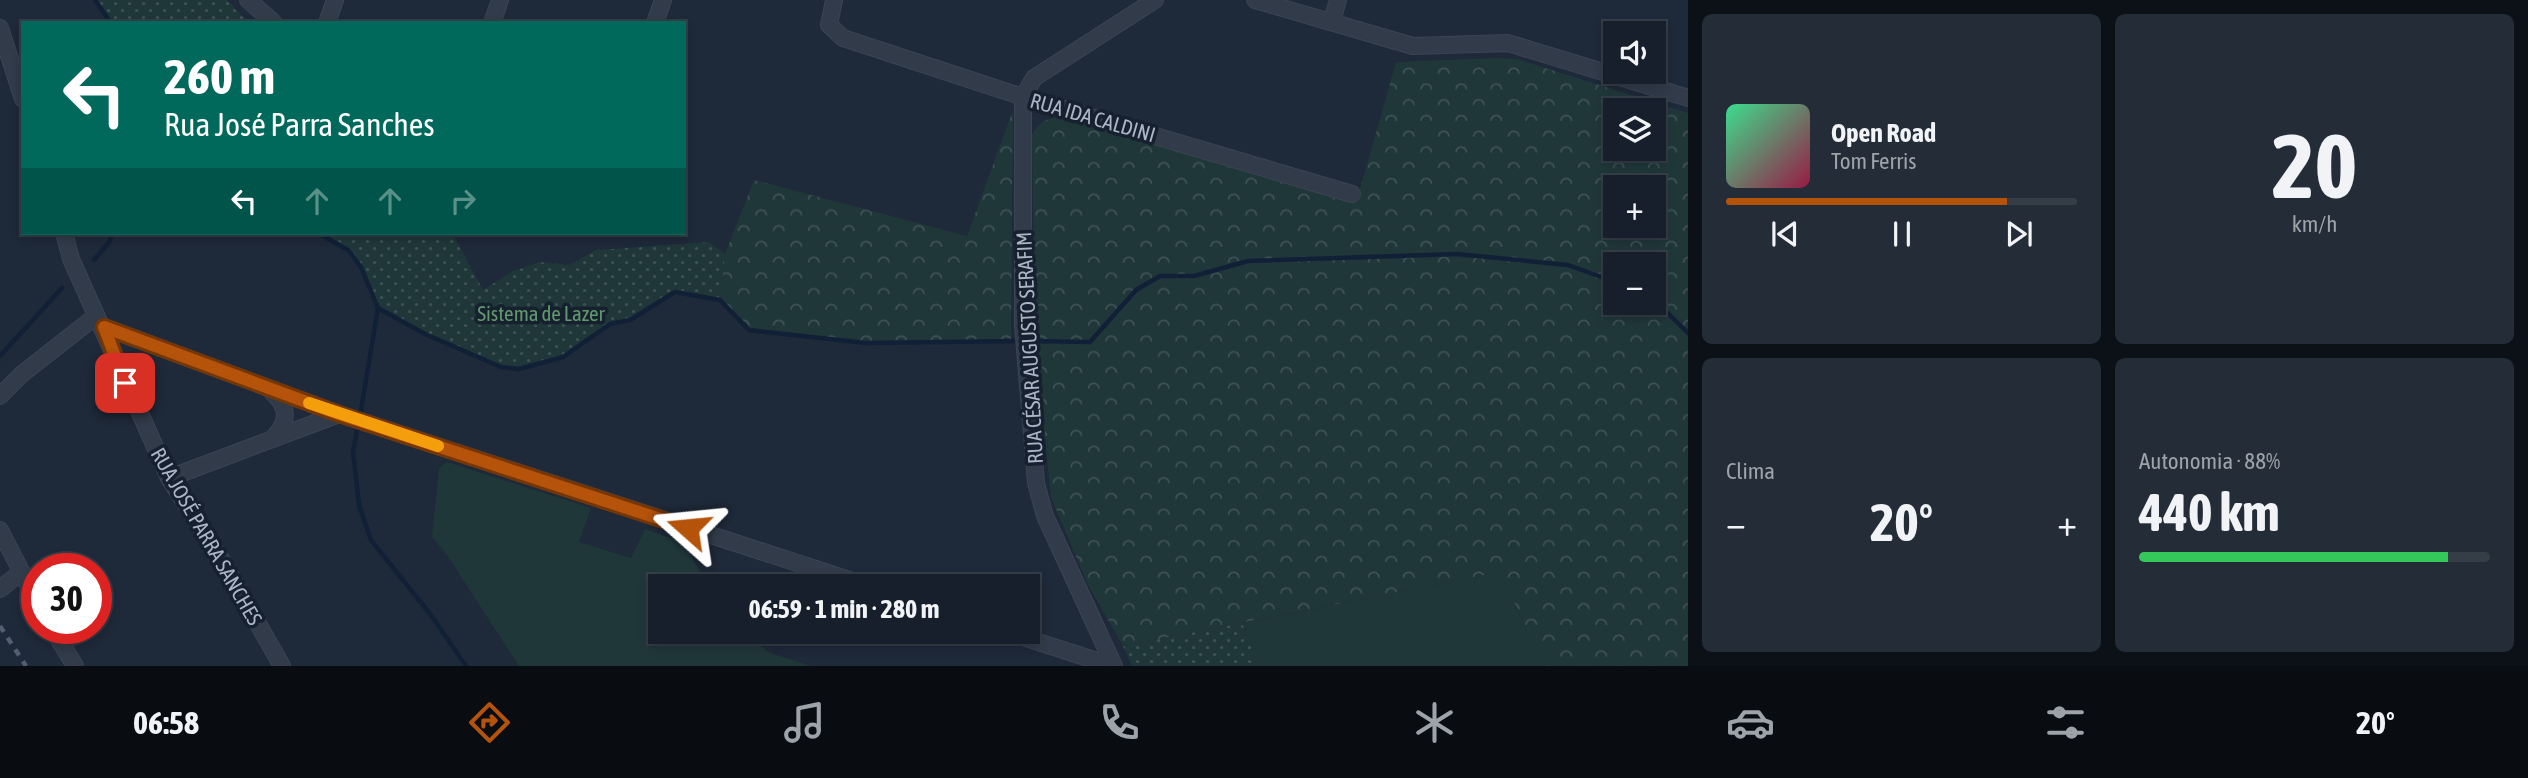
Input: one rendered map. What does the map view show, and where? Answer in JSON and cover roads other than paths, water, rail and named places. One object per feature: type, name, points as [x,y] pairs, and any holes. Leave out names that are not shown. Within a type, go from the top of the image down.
[{"type":"street","points":[[248,0],[272,21]]},
{"type":"street","points":[[328,21],[335,0]]},
{"type":"street","points":[[493,21],[500,0]]},
{"type":"street","points":[[656,21],[663,0]]},
{"type":"street","name":"RUA IDA CALDINI","points":[[834,0],[829,25],[836,34],[1023,97],[1352,194]]},
{"type":"street","points":[[1023,97],[1034,78],[1155,0]]},
{"type":"street","points":[[1255,0],[1413,46],[1508,43],[1688,98]]},
{"type":"street","points":[[1332,21],[1338,0]]},
{"type":"street","points":[[0,28],[21,93]]},
{"type":"street","name":"RUA CÉSAR AUGUSTO SERAFIM","points":[[1023,97],[1023,325],[1033,461],[1045,516],[1113,666]]},
{"type":"street","name":"RUA JOSÉ PARRA SANCHES","points":[[65,235],[71,259],[169,478],[224,564],[282,666]]},
{"type":"street","points":[[0,396],[22,374],[100,321],[260,386],[831,574]]},
{"type":"street","points":[[260,386],[274,393],[284,404],[286,412],[284,423],[271,439]]},
{"type":"street","points":[[169,478],[341,414]]},
{"type":"street","points":[[0,530],[20,573],[0,589]]},
{"type":"street","points":[[1040,643],[1113,666]]},
{"type":"street","points":[[62,644],[75,666]]},
{"type":"waterway","points":[[95,0],[110,21]]},
{"type":"waterway","points":[[94,260],[110,241],[112,235]]},
{"type":"waterway","points":[[322,235],[348,250],[361,267],[378,308],[360,416]]},
{"type":"waterway","points":[[1029,341],[1090,342],[1136,290],[1160,276],[1194,276],[1248,261],[1457,254],[1568,265],[1603,278]]},
{"type":"waterway","points":[[0,356],[62,288]]},
{"type":"waterway","points":[[378,308],[425,334],[501,367],[519,369],[563,357],[610,324],[630,320],[675,292],[720,300],[749,330],[866,343],[1021,341]]},
{"type":"waterway","points":[[1666,312],[1688,333]]},
{"type":"waterway","points":[[358,425],[353,452],[359,505],[371,540],[431,615],[466,666]]},
{"type":"railway","points":[[0,626],[26,666]]},
{"type":"park label","name":"Sistema de Lazer","points":[[541,313]]}]
